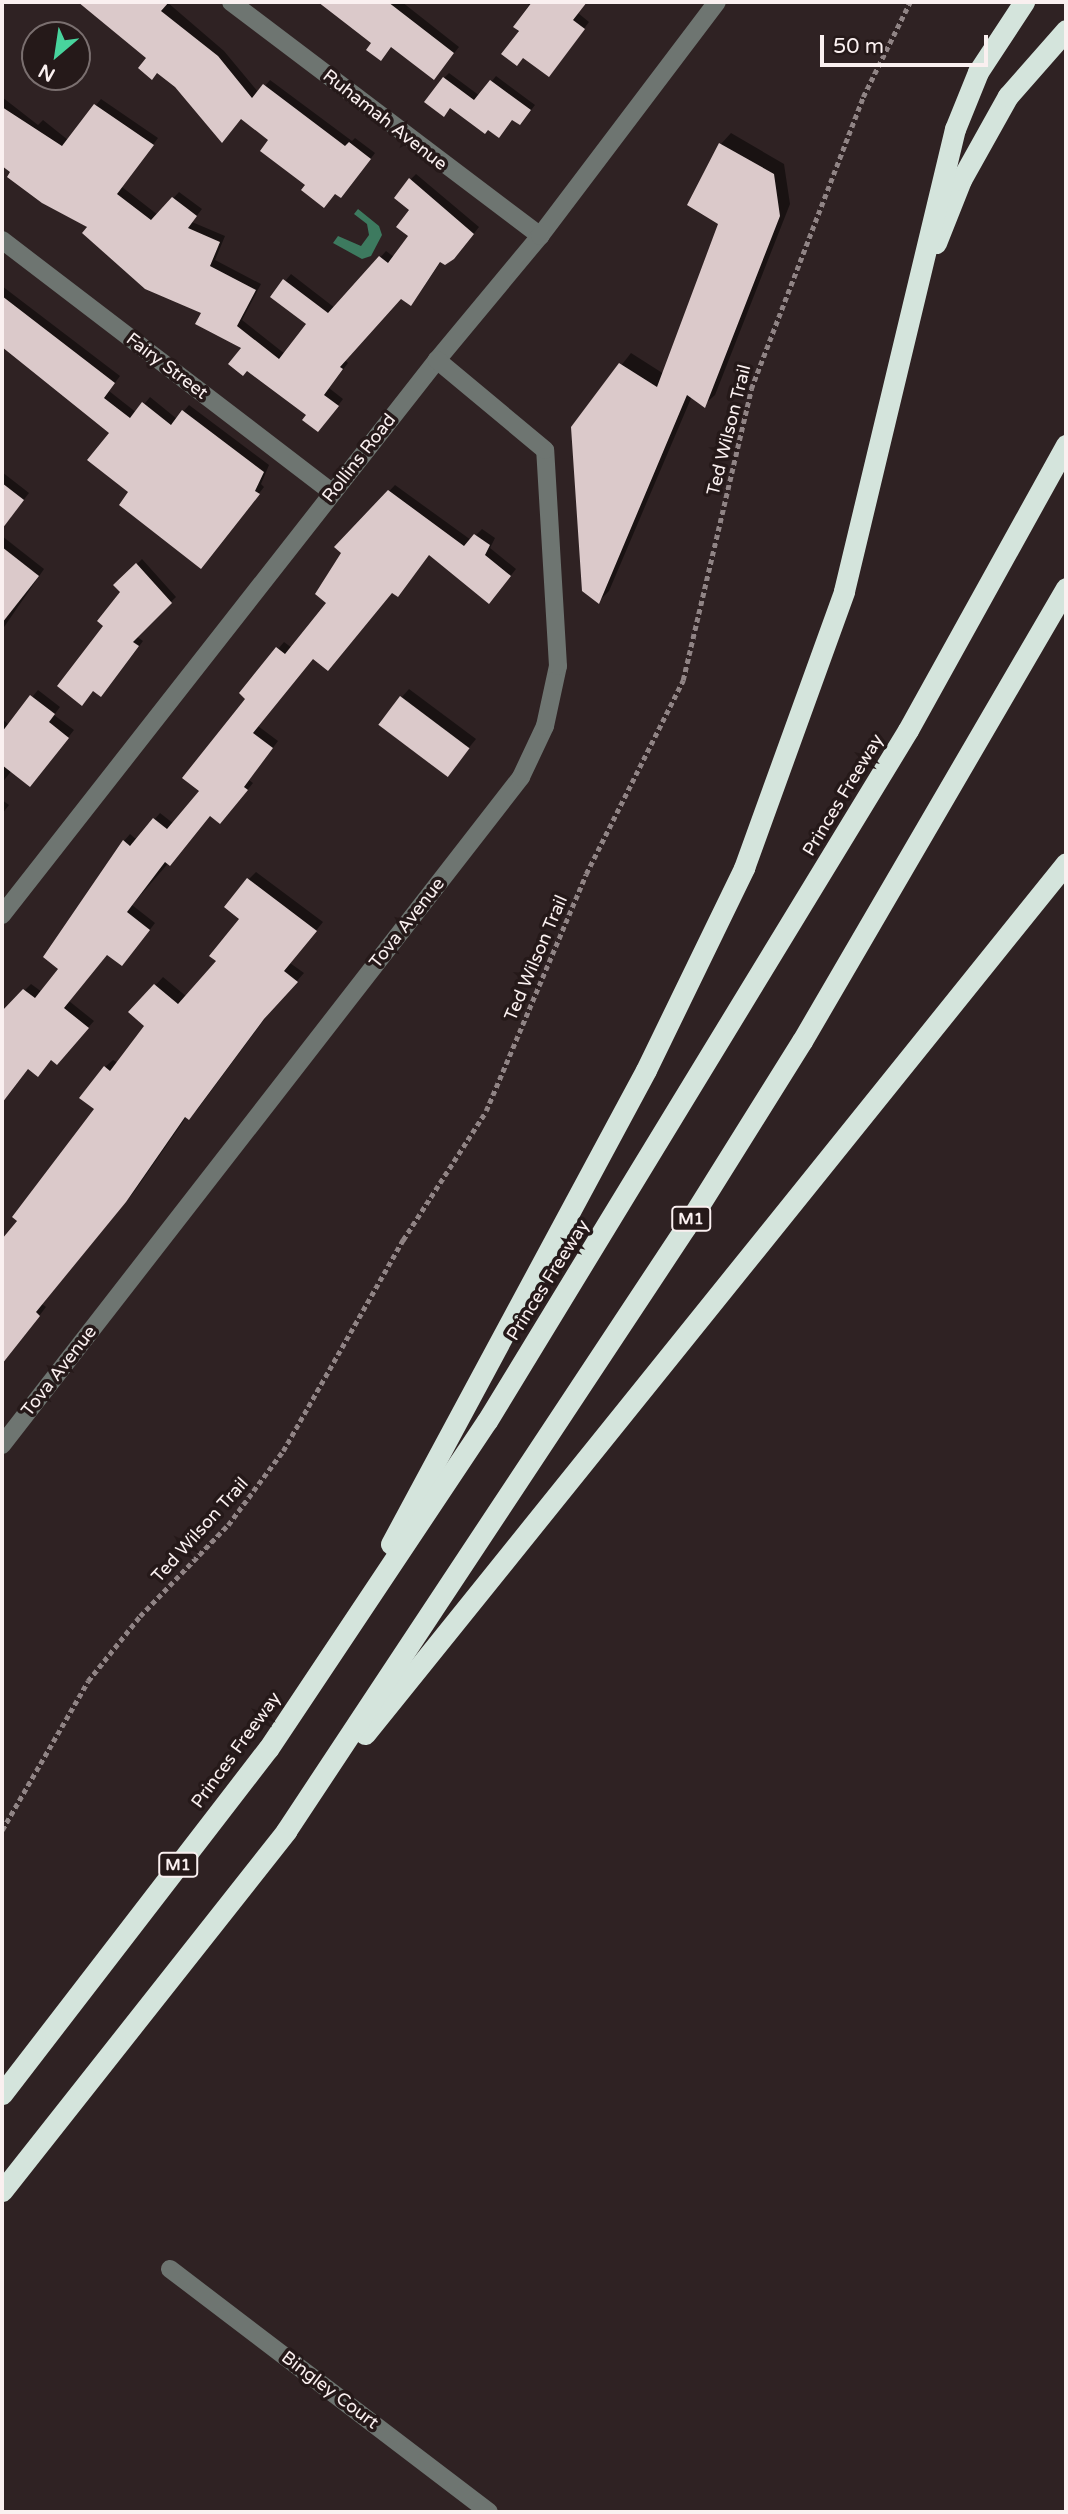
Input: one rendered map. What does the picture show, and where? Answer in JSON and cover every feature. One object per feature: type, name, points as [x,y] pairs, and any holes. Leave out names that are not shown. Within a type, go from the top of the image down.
[{"type":"highway","points":[[348,1630],[458,1412],[646,1070],[744,868],[844,591],[911,318],[931,217],[955,129],[978,72],[1024,2]]},
{"type":"highway","points":[[911,318],[961,180],[1008,96],[1066,30]]},
{"type":"highway","name":"Princes Freeway","points":[[2,2094],[268,1749],[488,1421],[908,730],[1066,445]]},
{"type":"highway","name":"M1","points":[[2,2191],[286,1831],[685,1228],[802,1041],[1066,587]]},
{"type":"highway","points":[[286,1831],[1066,863]]},
{"type":"street","name":"Ruhamah Avenue","points":[[231,2],[540,236]]},
{"type":"street","name":"Rollins Road","points":[[2,915],[332,492],[540,236],[717,2]]},
{"type":"street","name":"Fairy Street","points":[[2,240],[332,492]]},
{"type":"street","name":"Tova Avenue","points":[[2,1446],[520,777],[545,726],[558,666],[545,450],[437,360]]},
{"type":"street","name":"Bingley Court","points":[[170,2269],[489,2512]]},
{"type":"path","name":"Ted Wilson Trail","points":[[2,1830],[96,1670],[228,1525],[284,1451],[403,1240],[486,1111],[586,874],[683,680],[751,389],[867,86],[910,2]]},
{"type":"shaded area","points":[[358,209],[379,226],[382,235],[371,256],[362,259],[333,243],[338,236],[361,246],[369,235],[367,224],[354,214]]},
{"type":"building","points":[[78,2],[169,2],[161,11],[218,56],[252,98],[263,84],[345,146],[349,142],[371,159],[341,198],[335,194],[324,208],[301,190],[305,185],[260,151],[268,140],[241,119],[222,143],[175,87],[157,73],[152,80],[138,68],[146,58]]},
{"type":"building","points":[[318,2],[388,2],[454,53],[434,80],[391,47],[381,61],[366,50],[371,43]]},
{"type":"building","points":[[532,2],[587,2],[573,20],[585,29],[549,77],[523,58],[517,66],[501,54],[519,31],[513,27]]},
{"type":"building","points":[[443,77],[474,100],[490,80],[531,110],[520,125],[512,120],[499,138],[488,130],[485,134],[450,108],[444,117],[424,102]]},
{"type":"building","points":[[94,104],[154,145],[117,194],[151,220],[172,197],[197,216],[188,228],[220,242],[210,266],[256,290],[237,326],[279,359],[306,324],[270,297],[283,279],[328,313],[379,256],[388,263],[408,236],[396,227],[409,210],[394,198],[409,178],[474,234],[454,259],[445,265],[440,262],[411,306],[401,299],[340,367],[343,369],[324,395],[339,406],[318,432],[302,420],[306,415],[247,371],[243,376],[228,364],[241,348],[195,324],[201,313],[145,289],[82,233],[87,227],[42,203],[7,177],[10,172],[2,166],[2,107],[62,146]]},
{"type":"building","points":[[719,143],[774,174],[780,216],[705,408],[687,395],[599,604],[582,591],[571,427],[619,363],[657,387],[718,224],[687,205]]},
{"type":"building","points":[[2,296],[115,383],[104,398],[130,418],[142,402],[171,425],[182,410],[264,472],[255,491],[260,494],[201,569],[119,505],[128,492],[87,460],[109,433],[2,347]]},
{"type":"building","points":[[2,483],[24,500],[2,529]]},
{"type":"building","points":[[388,490],[464,546],[474,534],[490,545],[485,555],[511,576],[489,604],[429,555],[398,597],[392,593],[328,671],[313,659],[253,733],[273,748],[244,787],[248,790],[220,824],[210,816],[170,866],[165,862],[127,912],[150,930],[122,966],[107,955],[64,1008],[89,1028],[57,1065],[51,1060],[38,1077],[28,1069],[2,1103],[2,1011],[23,989],[35,998],[58,969],[43,957],[123,840],[130,846],[153,818],[167,829],[199,791],[182,778],[245,699],[239,693],[276,647],[285,654],[326,603],[315,594],[341,553],[334,547]]},
{"type":"building","points":[[2,547],[39,576],[2,623]]},
{"type":"building","points":[[136,563],[172,603],[133,642],[139,646],[101,697],[93,691],[82,706],[57,686],[103,626],[97,621],[120,592],[113,585]]},
{"type":"building","points":[[30,695],[55,714],[49,722],[69,738],[30,787],[2,765],[2,732]]},
{"type":"building","points":[[400,696],[469,748],[448,777],[378,725]]},
{"type":"building","points":[[247,878],[317,931],[284,971],[298,982],[264,1019],[189,1120],[185,1117],[126,1202],[36,1312],[40,1316],[2,1364],[2,1239],[17,1221],[12,1217],[94,1109],[79,1098],[104,1066],[110,1071],[144,1026],[128,1012],[154,984],[178,1004],[216,961],[209,956],[239,919],[224,907]]}]
